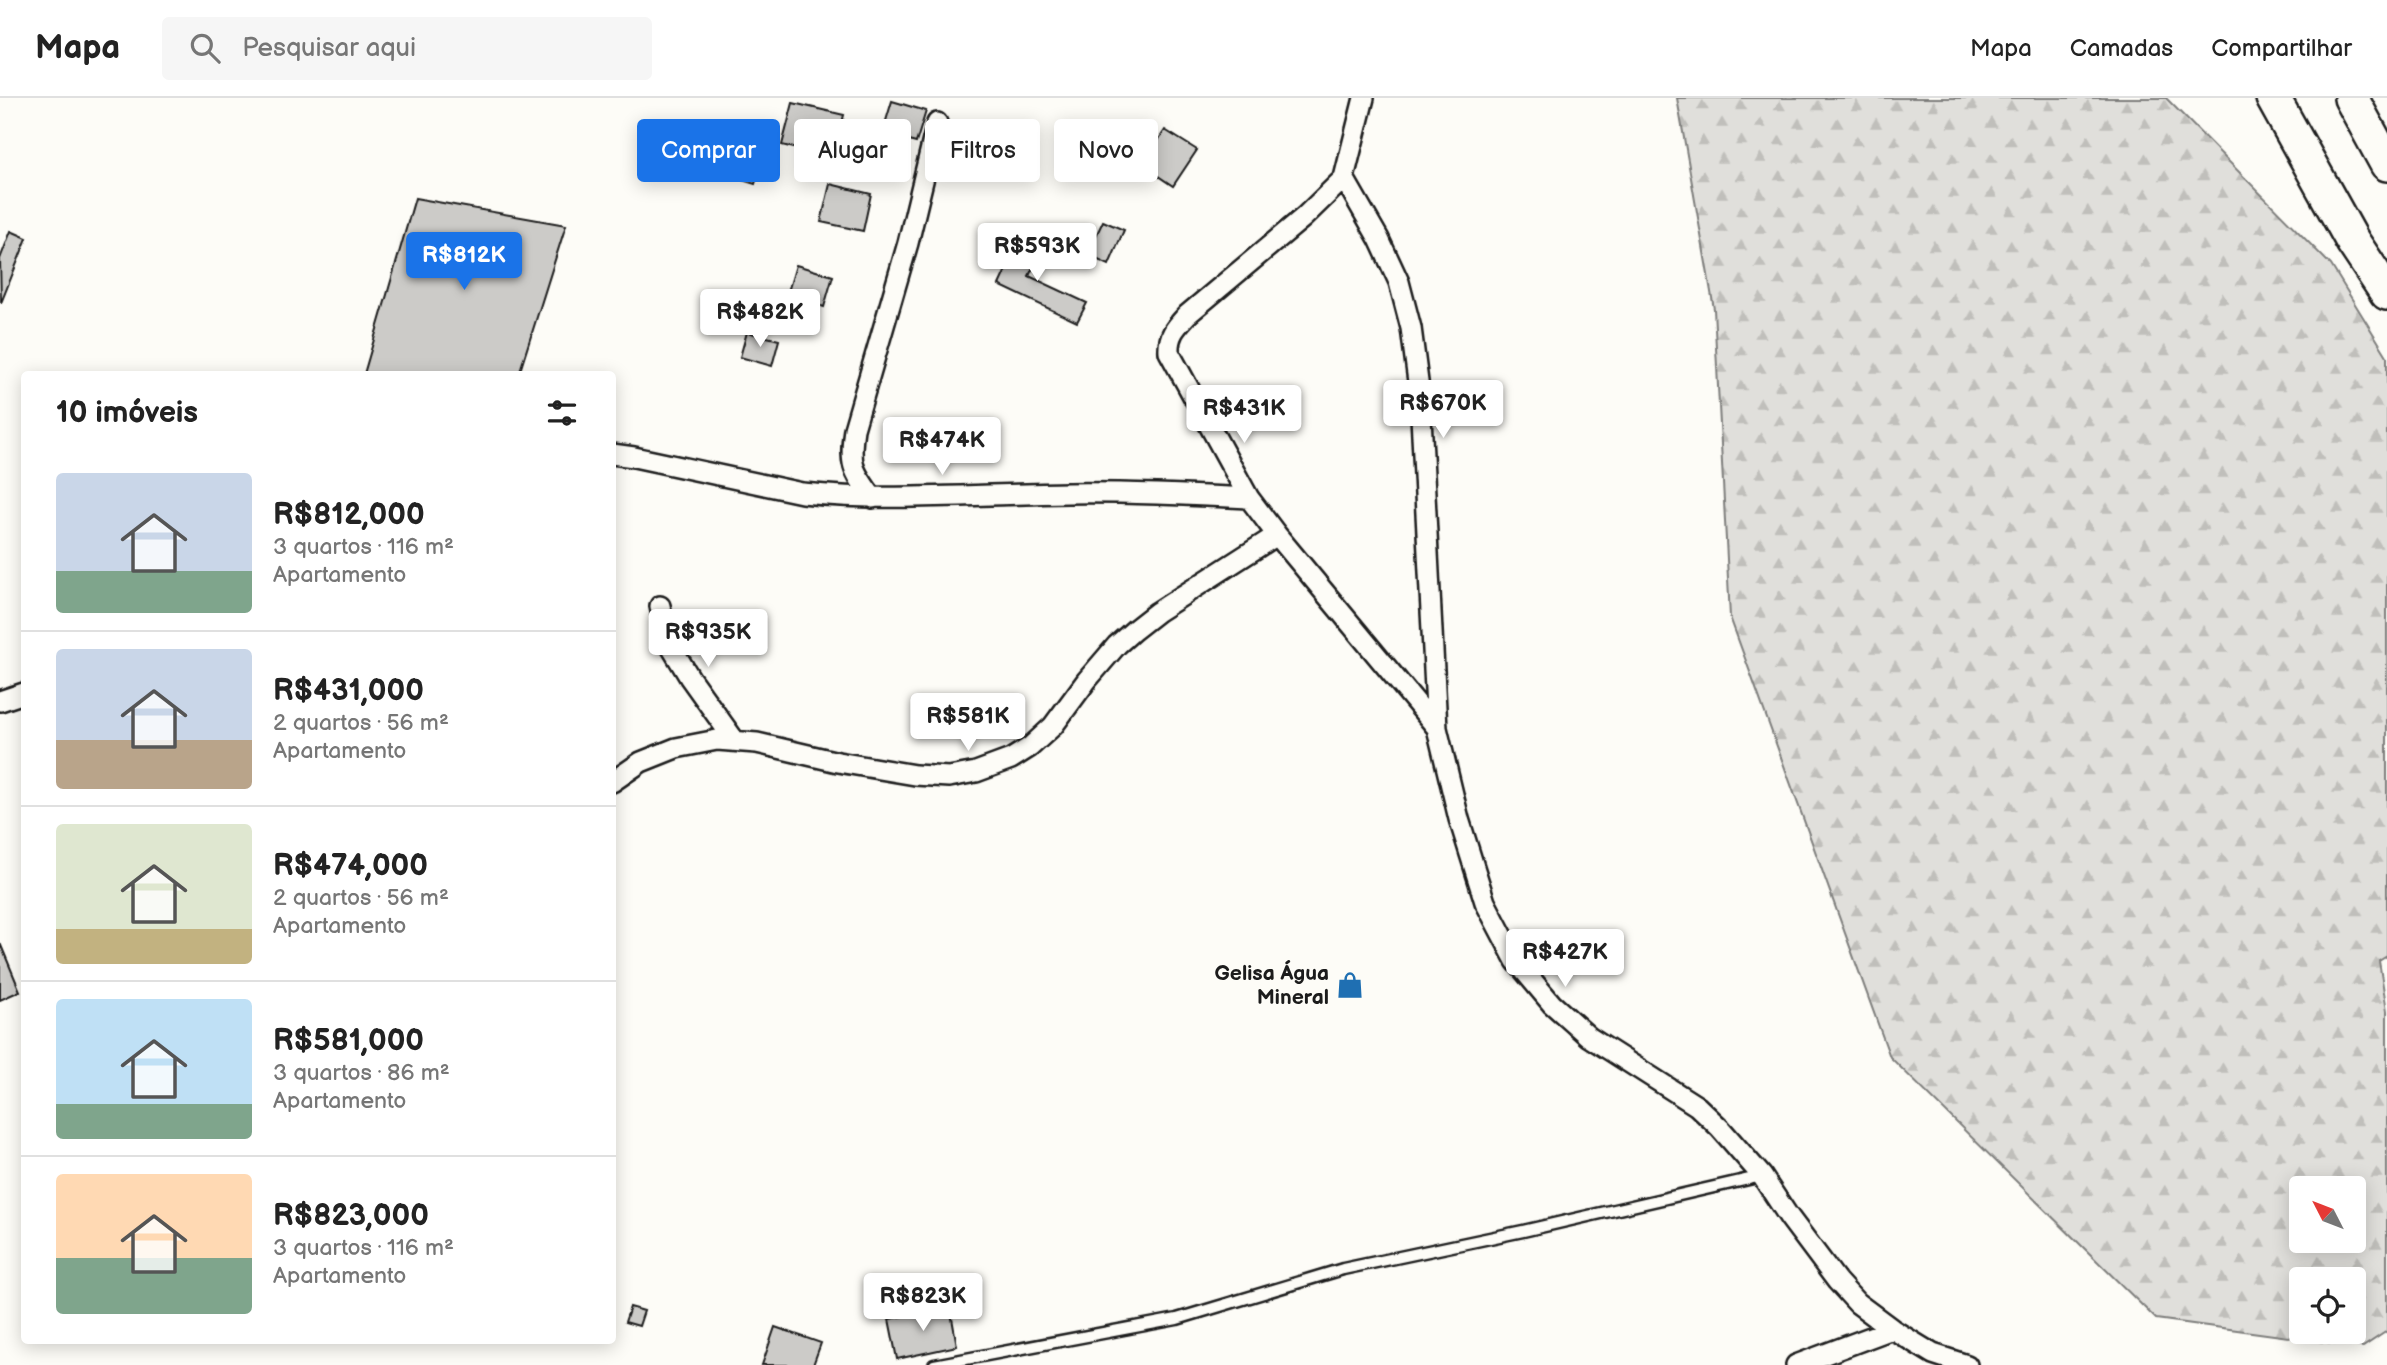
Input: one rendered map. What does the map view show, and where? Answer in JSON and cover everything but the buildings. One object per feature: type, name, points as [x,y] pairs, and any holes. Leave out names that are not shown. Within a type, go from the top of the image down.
[{"type":"highway","points":[[2273,98],[2353,242],[2387,293]]},
{"type":"highway","points":[[2351,98],[2387,164]]},
{"type":"street","points":[[1364,98],[1344,178],[1304,217],[1187,315],[1168,341],[1169,352],[1249,498],[1437,728]]},
{"type":"street","points":[[873,498],[852,468],[854,429],[908,243],[925,173]]},
{"type":"street","points":[[1344,178],[1379,239],[1399,282],[1411,328],[1420,397],[1437,728],[1459,819],[1485,902],[1516,961],[1552,1004],[1589,1037],[1697,1106],[1720,1128],[1762,1176],[1789,1217],[1857,1303],[1933,1354],[1967,1365]]},
{"type":"street","points":[[616,455],[802,493],[873,498],[1068,493],[1249,498]]},
{"type":"street","points":[[616,462],[634,457]]},
{"type":"street","points":[[616,779],[641,762],[676,748],[717,740],[757,743],[838,762],[915,775],[949,777],[976,772],[1011,759],[1030,747],[1053,726],[1087,680],[1117,645],[1134,630],[1157,612],[1277,535]]},
{"type":"street","points":[[660,606],[667,640],[690,678],[735,741]]},
{"type":"street","points":[[0,701],[21,694]]},
{"type":"street","points":[[1796,1365],[1892,1329]]},
{"type":"lane","points":[[934,1365],[1177,1319],[1343,1269],[1762,1176]]},
{"type":"green space","points":[[1677,98],[2166,98],[2331,265],[2387,356],[2387,956],[2379,961],[2387,1011],[2387,1331],[2363,1347],[2341,1344],[2366,1344],[2366,1267],[2289,1267],[2289,1337],[2156,1319],[1890,1057],[1730,617],[1714,309]]},
{"type":"place","name":"Gelisa Água Mineral","points":[[1350,985]]}]
